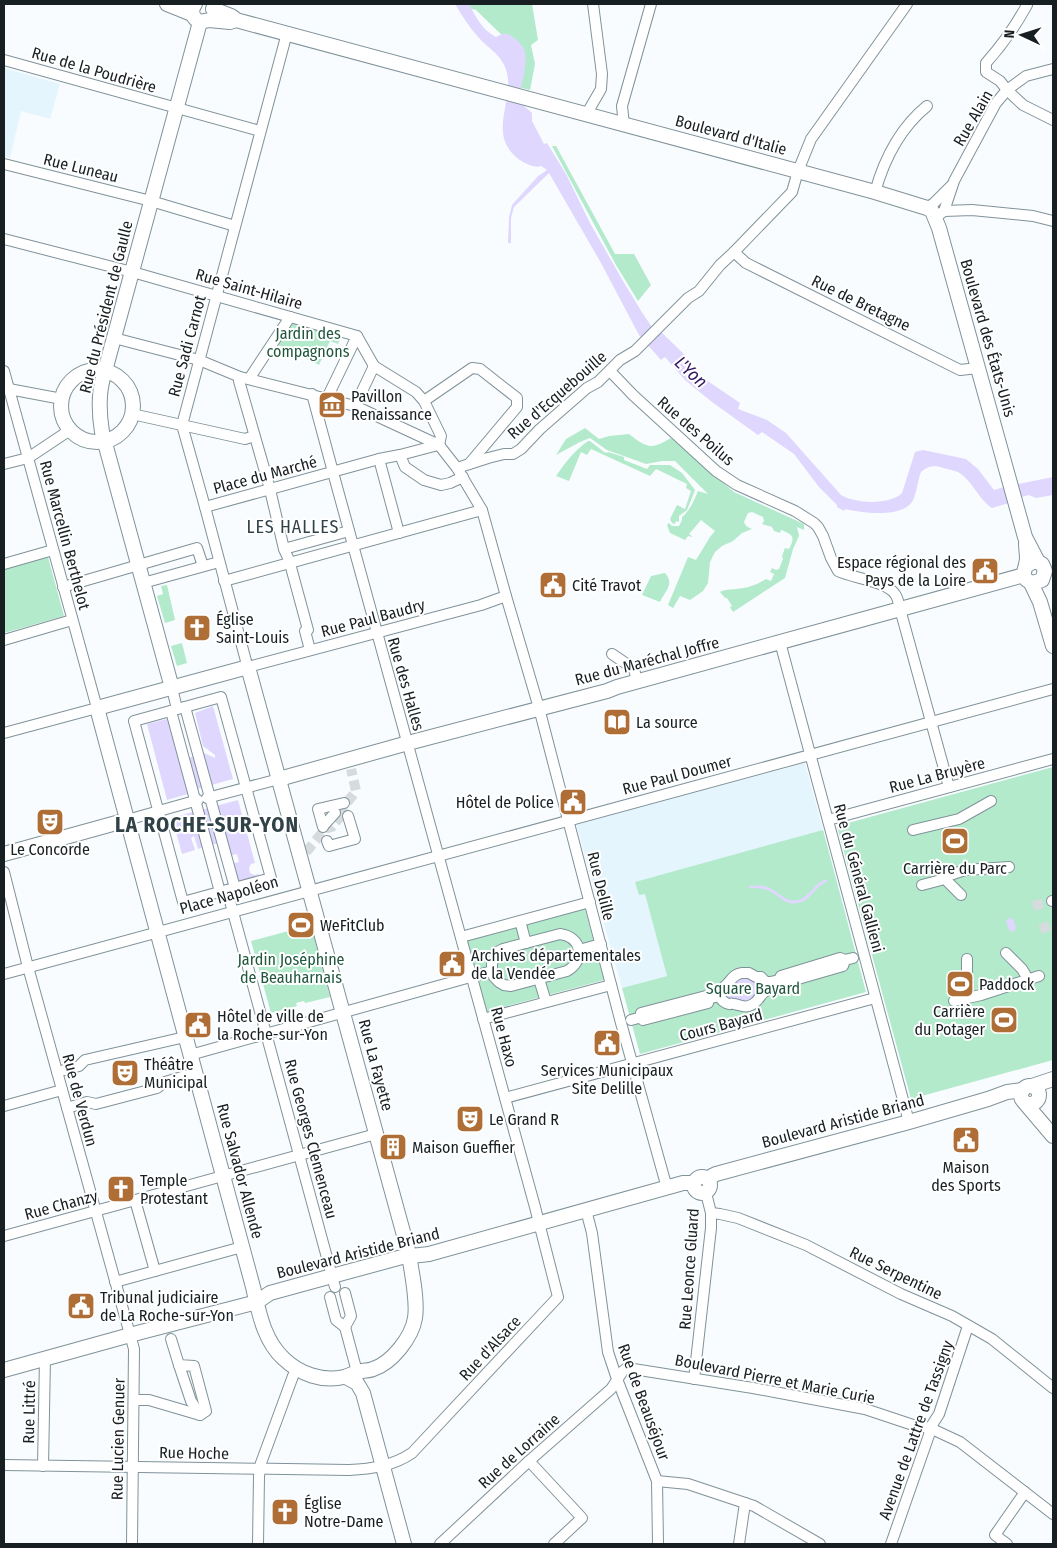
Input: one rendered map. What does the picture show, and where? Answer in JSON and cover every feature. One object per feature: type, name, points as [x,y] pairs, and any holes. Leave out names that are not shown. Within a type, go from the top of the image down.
[{"type":"street","points":[[167,4],[203,12],[230,22],[236,20],[286,33]]},
{"type":"street","points":[[586,115],[601,89],[602,74],[593,4]]},
{"type":"street","points":[[624,125],[622,106],[650,4]]},
{"type":"street","points":[[734,252],[792,192],[811,139],[905,5]]},
{"type":"street","points":[[1027,5],[1014,28],[986,63],[986,72],[1000,81],[1023,105],[1053,120]]},
{"type":"street","name":"Rue du Président de Gaulle","points":[[172,688],[102,432],[99,407],[100,386],[203,12]]},
{"type":"street","name":"Boulevard d'Italie","points":[[286,33],[875,192],[935,212]]},
{"type":"street","name":"Rue Sadi Carnot","points":[[182,425],[286,33]]},
{"type":"street","name":"Rue de la Poudrière","points":[[4,60],[260,131]]},
{"type":"street","name":"Rue Alain","points":[[935,212],[947,194],[996,104],[1007,90],[1026,76],[1053,69]]},
{"type":"street","points":[[607,120],[622,106]]},
{"type":"street","points":[[875,192],[886,160],[894,144],[917,114],[927,106]]},
{"type":"street","name":"Rue Luneau","points":[[4,164],[151,201],[235,226]]},
{"type":"street","points":[[947,194],[963,208],[1033,216],[1053,222]]},
{"type":"street","name":"Rue Alain","points":[[935,212],[934,204],[947,194]]},
{"type":"street","points":[[935,212],[972,210]]},
{"type":"street","name":"Boulevard des États-Unis","points":[[935,212],[1025,536],[1027,558],[1037,572]]},
{"type":"street","name":"Rue Saint-Hilaire","points":[[4,239],[132,272],[357,336]]},
{"type":"street","name":"Rue d'Ecquebouille","points":[[400,456],[405,467],[424,480],[441,485],[450,483],[469,464],[504,454],[513,454],[521,450],[547,423],[587,388],[598,382],[620,360],[635,351],[688,298],[699,291],[720,265],[734,252]]},
{"type":"street","name":"Rue de Bretagne","points":[[734,252],[746,263],[960,370],[978,368]]},
{"type":"street","points":[[290,316],[245,378],[239,381],[271,492],[284,549],[307,616],[308,630],[305,631],[310,650]]},
{"type":"street","points":[[114,338],[199,360],[245,378],[355,406],[439,445],[441,436],[424,401],[416,392],[374,366],[357,336]]},
{"type":"street","points":[[327,398],[357,336]]},
{"type":"street","points":[[355,406],[374,366]]},
{"type":"street","points":[[424,401],[472,368],[480,369],[514,394],[518,402],[517,408],[469,464]]},
{"type":"street","name":"Rue Marcellin Berthelot","points":[[4,370],[97,708]]},
{"type":"street","points":[[88,371],[105,371],[119,378],[129,390],[132,414],[122,431],[114,437],[105,441],[92,442],[80,438],[70,430],[62,415],[62,399],[64,391],[74,378],[88,371]]},
{"type":"street","name":"Rue des Poilus","points":[[610,371],[633,395],[716,471],[737,485],[795,511],[814,523],[823,536],[830,558],[838,571],[884,586],[896,595],[949,787]]},
{"type":"street","points":[[9,389],[62,399]]},
{"type":"street","name":"Rue des Halles","points":[[312,394],[408,743]]},
{"type":"street","points":[[132,414],[245,439],[254,436]]},
{"type":"street","points":[[182,425],[279,779],[303,853],[309,890]]},
{"type":"street","points":[[4,464],[28,458],[70,430]]},
{"type":"street","name":"Place du Marché","points":[[205,507],[271,492],[379,459],[400,456],[439,445]]},
{"type":"street","name":"Rue Delille","points":[[439,445],[460,472],[482,510],[539,708],[667,1188]]},
{"type":"street","points":[[483,446],[488,458]]},
{"type":"street","points":[[379,459],[399,533]]},
{"type":"street","points":[[224,581],[482,510]]},
{"type":"street","points":[[284,549],[349,531]]},
{"type":"street","points":[[63,586],[214,542]]},
{"type":"street","points":[[197,548],[203,566]]},
{"type":"street","points":[[4,564],[53,550]]},
{"type":"street","points":[[143,583],[219,562]]},
{"type":"street","points":[[1037,572],[1037,592],[1053,646]]},
{"type":"street","name":"Rue du Maréchal Joffre","points":[[279,779],[350,764],[408,743],[607,691],[637,681],[1037,572]]},
{"type":"street","name":"Rue Paul Baudry","points":[[248,667],[481,605],[506,596]]},
{"type":"street","points":[[4,640],[72,620]]},
{"type":"street","name":"Rue du Général Gallieni","points":[[780,642],[909,1122]]},
{"type":"street","points":[[612,654],[634,669],[637,681]]},
{"type":"street","points":[[4,733],[248,667]]},
{"type":"street","name":"Place Napoléon","points":[[172,688],[227,890]]},
{"type":"street","name":"Rue Paul Doumer","points":[[309,890],[1053,689]]},
{"type":"street","name":"Place Napoléon","points":[[221,697],[271,878],[183,902],[134,721],[178,709],[221,697]]},
{"type":"street","points":[[97,708],[157,933]]},
{"type":"street","name":"Place Napoléon","points":[[178,709],[200,759],[206,783],[203,799],[214,813],[221,837],[227,890]]},
{"type":"street","name":"Rue Haxo","points":[[408,743],[539,1223]]},
{"type":"street","name":"Rue La Bruyère","points":[[828,820],[1053,759]]},
{"type":"street","points":[[4,854],[279,779]]},
{"type":"street","points":[[913,830],[959,819],[991,801]]},
{"type":"street","points":[[335,813],[324,825],[318,810],[344,802]]},
{"type":"street","points":[[327,841],[329,846],[355,839],[348,816]]},
{"type":"street","points":[[922,885],[945,879],[950,875],[965,870],[1010,867]]},
{"type":"street","name":"Rue de Verdun","points":[[4,872],[28,967],[130,1335]]},
{"type":"street","points":[[945,879],[961,895]]},
{"type":"street","name":"Rue Georges Clemenceau","points":[[227,890],[334,1282]]},
{"type":"street","name":"Place Napoléon","points":[[4,974],[309,890]]},
{"type":"street","name":"Rue La Fayette","points":[[309,890],[376,1134],[413,1254]]},
{"type":"street","points":[[461,937],[590,902]]},
{"type":"street","points":[[520,921],[526,943]]},
{"type":"street","name":"Rue Salvador Allende","points":[[157,933],[263,1329],[275,1349],[297,1369]]},
{"type":"street","points":[[560,934],[567,935],[577,943],[579,956],[573,968],[567,971],[511,986],[499,982],[494,977],[492,971],[497,952],[526,943],[560,934]]},
{"type":"street","points":[[579,950],[601,944]]},
{"type":"street","points":[[1006,953],[1022,969],[1028,979]]},
{"type":"street","points":[[771,982],[761,976],[756,977],[746,972],[738,973],[722,988],[720,996],[727,1003],[748,1006],[755,1003],[771,982],[781,976],[840,958],[849,959]]},
{"type":"street","points":[[967,959],[967,998]]},
{"type":"street","points":[[190,1055],[492,971]]},
{"type":"street","points":[[954,1001],[981,995],[1039,976]]},
{"type":"street","points":[[539,978],[546,1002]]},
{"type":"street","points":[[483,1019],[612,985]]},
{"type":"street","points":[[631,1020],[642,1017],[641,1013],[706,996],[707,999],[720,996]]},
{"type":"street","name":"Cours Bayard","points":[[505,1098],[875,998]]},
{"type":"street","points":[[57,1072],[79,1066],[85,1060],[185,1037]]},
{"type":"street","points":[[67,1108],[87,1102],[96,1104],[157,1088],[166,1082],[195,1074]]},
{"type":"street","name":"Boulevard Aristide Briand","points":[[707,1186],[716,1174],[909,1122],[1007,1092],[1030,1095],[1053,1079]]},
{"type":"street","points":[[1053,1084],[1030,1095],[1053,1135]]},
{"type":"street","points":[[4,1106],[62,1090]]},
{"type":"street","name":"Rue Chanzy","points":[[4,1236],[376,1134]]},
{"type":"street","name":"Boulevard Aristide Briand","points":[[4,1370],[257,1302],[270,1293],[334,1282],[413,1254],[539,1223],[683,1183],[694,1183],[698,1177],[706,1177],[707,1186]]},
{"type":"street","name":"Rue Leonce Gluard","points":[[694,1378],[712,1213],[707,1186]]},
{"type":"street","points":[[135,1200],[155,1271]]},
{"type":"street","name":"Rue de Beauséjour","points":[[586,1210],[590,1224],[608,1352],[657,1480],[658,1544]]},
{"type":"street","name":"Rue Serpentine","points":[[712,1213],[738,1218],[806,1244],[901,1294],[952,1316],[992,1339],[1053,1388]]},
{"type":"street","name":"Rue d'Alsace","points":[[383,1466],[401,1460],[412,1453],[558,1297],[539,1223]]},
{"type":"street","points":[[115,1282],[242,1247]]},
{"type":"street","points":[[258,1544],[260,1469],[289,1384],[297,1369],[318,1377],[336,1378],[373,1369],[383,1364],[400,1348],[410,1334],[421,1292],[418,1265],[413,1254]]},
{"type":"street","points":[[345,1293],[351,1316],[346,1327],[352,1374],[363,1393],[404,1544]]},
{"type":"street","points":[[330,1297],[336,1320],[346,1327]]},
{"type":"street","name":"Avenue de Lattre de Tassigny","points":[[891,1544],[930,1428],[939,1414],[968,1326]]},
{"type":"street","name":"Rue Lucien Genuer","points":[[130,1335],[134,1349],[132,1544]]},
{"type":"street","points":[[134,1400],[149,1400],[200,1415],[206,1411],[194,1366],[179,1365],[172,1339]]},
{"type":"street","name":"Rue Littré","points":[[43,1466],[45,1358]]},
{"type":"street","name":"Boulevard Pierre et Marie Curie","points":[[617,1379],[627,1368],[694,1378],[865,1408],[913,1425],[930,1428],[960,1442],[1053,1514]]},
{"type":"street","points":[[363,1393],[366,1380],[373,1369]]},
{"type":"street","name":"Rue de Lorraine","points":[[440,1544],[610,1389],[617,1379]]},
{"type":"street","points":[[529,1461],[582,1518],[554,1544]]},
{"type":"street","name":"Rue Hoche","points":[[4,1465],[349,1470],[383,1466]]},
{"type":"street","points":[[657,1480],[688,1484],[745,1503],[773,1516],[820,1544]]},
{"type":"street","points":[[1006,1544],[995,1535],[1026,1492]]},
{"type":"street","points":[[739,1544],[745,1503]]},
{"type":"shaded area","points":[[4,68],[60,84],[50,119],[21,111],[10,158],[4,156]]},
{"type":"shaded area","points":[[805,763],[849,926],[622,988],[576,824]]},
{"type":"green space","points":[[454,4],[532,4],[538,40],[531,45],[535,64],[530,90],[518,87],[510,43],[476,10]]},
{"type":"green space","points":[[552,146],[556,146],[615,254],[634,254],[651,285],[638,301],[616,265]]},
{"type":"green space","name":"Jardin des compagnons","points":[[290,320],[342,335],[338,344],[330,341],[319,365],[276,344]]},
{"type":"green space","points":[[585,428],[599,439],[629,434],[649,446],[654,446],[671,438],[734,492],[804,524],[804,530],[797,527],[799,536],[793,549],[785,578],[733,612],[727,598],[720,592],[748,587],[766,579],[771,581],[774,574],[770,572],[772,568],[779,569],[785,548],[789,549],[791,545],[793,539],[789,533],[781,530],[780,533],[774,531],[772,527],[762,524],[764,521],[763,517],[752,512],[748,513],[744,522],[746,526],[752,529],[742,533],[715,552],[710,562],[708,583],[703,591],[690,600],[680,596],[673,608],[668,605],[688,557],[696,560],[715,531],[701,520],[689,534],[693,537],[688,536],[685,540],[670,533],[667,525],[669,523],[672,526],[679,526],[682,517],[698,491],[708,494],[675,461],[646,464],[607,450],[590,438],[556,455],[566,439]]},
{"type":"green space","points":[[588,441],[604,452],[624,457],[624,460],[647,469],[650,465],[670,465],[682,473],[695,490],[687,510],[679,516],[679,522],[672,523],[670,519],[677,505],[685,509],[691,491],[686,488],[687,484],[656,469],[650,476],[591,449],[587,455],[581,452],[569,481],[556,476],[570,457]]},
{"type":"green space","points":[[48,557],[64,616],[4,633],[4,569]]},
{"type":"green space","points":[[665,573],[669,584],[660,602],[642,595],[651,576]]},
{"type":"green space","points":[[167,585],[175,620],[165,623],[157,596],[163,594],[161,586]]},
{"type":"green space","points":[[182,643],[187,663],[177,666],[171,646]]},
{"type":"green space","points":[[1053,767],[1053,1060],[911,1099],[837,826]]},
{"type":"green space","name":"Square Bayard","points":[[823,830],[866,992],[640,1054],[622,988],[667,976],[645,894],[639,895],[635,882]]},
{"type":"green space","points":[[585,909],[604,980],[485,1012],[466,940]]},
{"type":"green space","name":"Jardin Joséphine de Beauharnais","points":[[311,925],[330,997],[305,1003],[304,1001],[296,1003],[297,1006],[271,1013],[251,941]]},
{"type":"water","name":"L'Yon","points":[[455,4],[469,4],[487,31],[496,37],[508,34],[517,40],[523,48],[526,57],[517,103],[523,105],[532,113],[532,121],[544,144],[547,143],[566,174],[590,223],[652,327],[661,332],[687,357],[685,361],[696,373],[740,403],[738,409],[767,420],[786,433],[841,495],[855,500],[873,502],[890,500],[897,497],[902,493],[915,452],[923,450],[966,459],[978,469],[994,490],[1053,477],[1053,495],[1036,498],[1029,495],[1009,500],[1009,503],[992,508],[958,472],[934,466],[928,467],[921,472],[913,500],[907,507],[881,513],[845,509],[844,511],[837,507],[819,487],[794,454],[762,432],[758,435],[712,402],[685,380],[665,357],[661,360],[639,335],[601,263],[549,173],[514,207],[511,218],[511,243],[508,243],[509,217],[512,205],[539,175],[547,170],[541,166],[534,166],[523,162],[511,151],[504,140],[503,127],[508,75],[498,56],[466,22]]},
{"type":"water","points":[[213,706],[233,779],[197,789],[189,758],[202,752],[215,758],[215,755],[203,746],[195,713]]},
{"type":"water","points":[[171,718],[191,793],[167,800],[147,724]]},
{"type":"water","points":[[238,800],[255,863],[251,864],[249,868],[250,873],[259,875],[235,882],[230,864],[239,862],[237,854],[228,856],[220,843],[210,845],[201,810]]},
{"type":"water","points":[[196,811],[206,846],[198,849],[194,836],[191,838],[195,850],[182,854],[172,818]]},
{"type":"water","points":[[826,879],[827,882],[802,902],[798,903],[787,902],[764,889],[749,888],[749,886],[765,886],[789,900],[798,900],[806,896]]},
{"type":"water","points":[[1008,918],[1013,919],[1016,928],[1014,932],[1009,930],[1006,921]]},
{"type":"water","points":[[740,977],[754,978],[763,985],[759,994],[745,1002],[732,1001],[724,997],[729,986]]},
{"type":"tunnel","points":[[338,814],[356,791],[351,769]]},
{"type":"tunnel","points":[[325,824],[328,828],[332,827],[339,818],[338,814],[335,813]]},
{"type":"tunnel","points":[[306,852],[327,827]]},
{"type":"tunnel","points":[[1033,906],[1052,901]]},
{"type":"tunnel","points":[[1040,929],[1053,925]]},
{"type":"place","name":"Pavillon Renaissance","points":[[332,405]]},
{"type":"place","name":"Espace régional des Pays de la Loire","points":[[985,571]]},
{"type":"place","name":"Cité Travot","points":[[553,585]]},
{"type":"place","name":"Église Saint-Louis","points":[[197,628]]},
{"type":"place","name":"La source","points":[[617,722]]},
{"type":"place","name":"Hôtel de Police","points":[[573,802]]},
{"type":"place","name":"Le Concorde","points":[[50,822]]},
{"type":"place","name":"Carrière du Parc","points":[[955,841]]},
{"type":"place","name":"WeFitClub","points":[[301,925]]},
{"type":"place","name":"Archives départementales de la Vendée","points":[[452,964]]},
{"type":"place","name":"Paddock","points":[[960,984]]},
{"type":"place","name":"Carrière du Potager","points":[[1004,1020]]},
{"type":"place","name":"Hôtel de ville de la Roche-sur-Yon","points":[[198,1025]]},
{"type":"place","name":"Services Municipaux Site Delille","points":[[607,1043]]},
{"type":"place","name":"Théâtre Municipal","points":[[125,1073]]},
{"type":"place","name":"Le Grand R","points":[[470,1119]]},
{"type":"place","name":"Maison des Sports","points":[[966,1140]]},
{"type":"place","name":"Maison Gueffier","points":[[393,1147]]},
{"type":"place","name":"Temple Protestant","points":[[121,1189]]},
{"type":"place","name":"Tribunal judiciaire de La Roche-sur-Yon","points":[[81,1306]]},
{"type":"place","name":"Église Notre-Dame","points":[[285,1512]]},
{"type":"district","name":"LES HALLES","points":[[293,527]]},
{"type":"district","name":"LA ROCHE-SUR-YON","points":[[207,825]]}]
